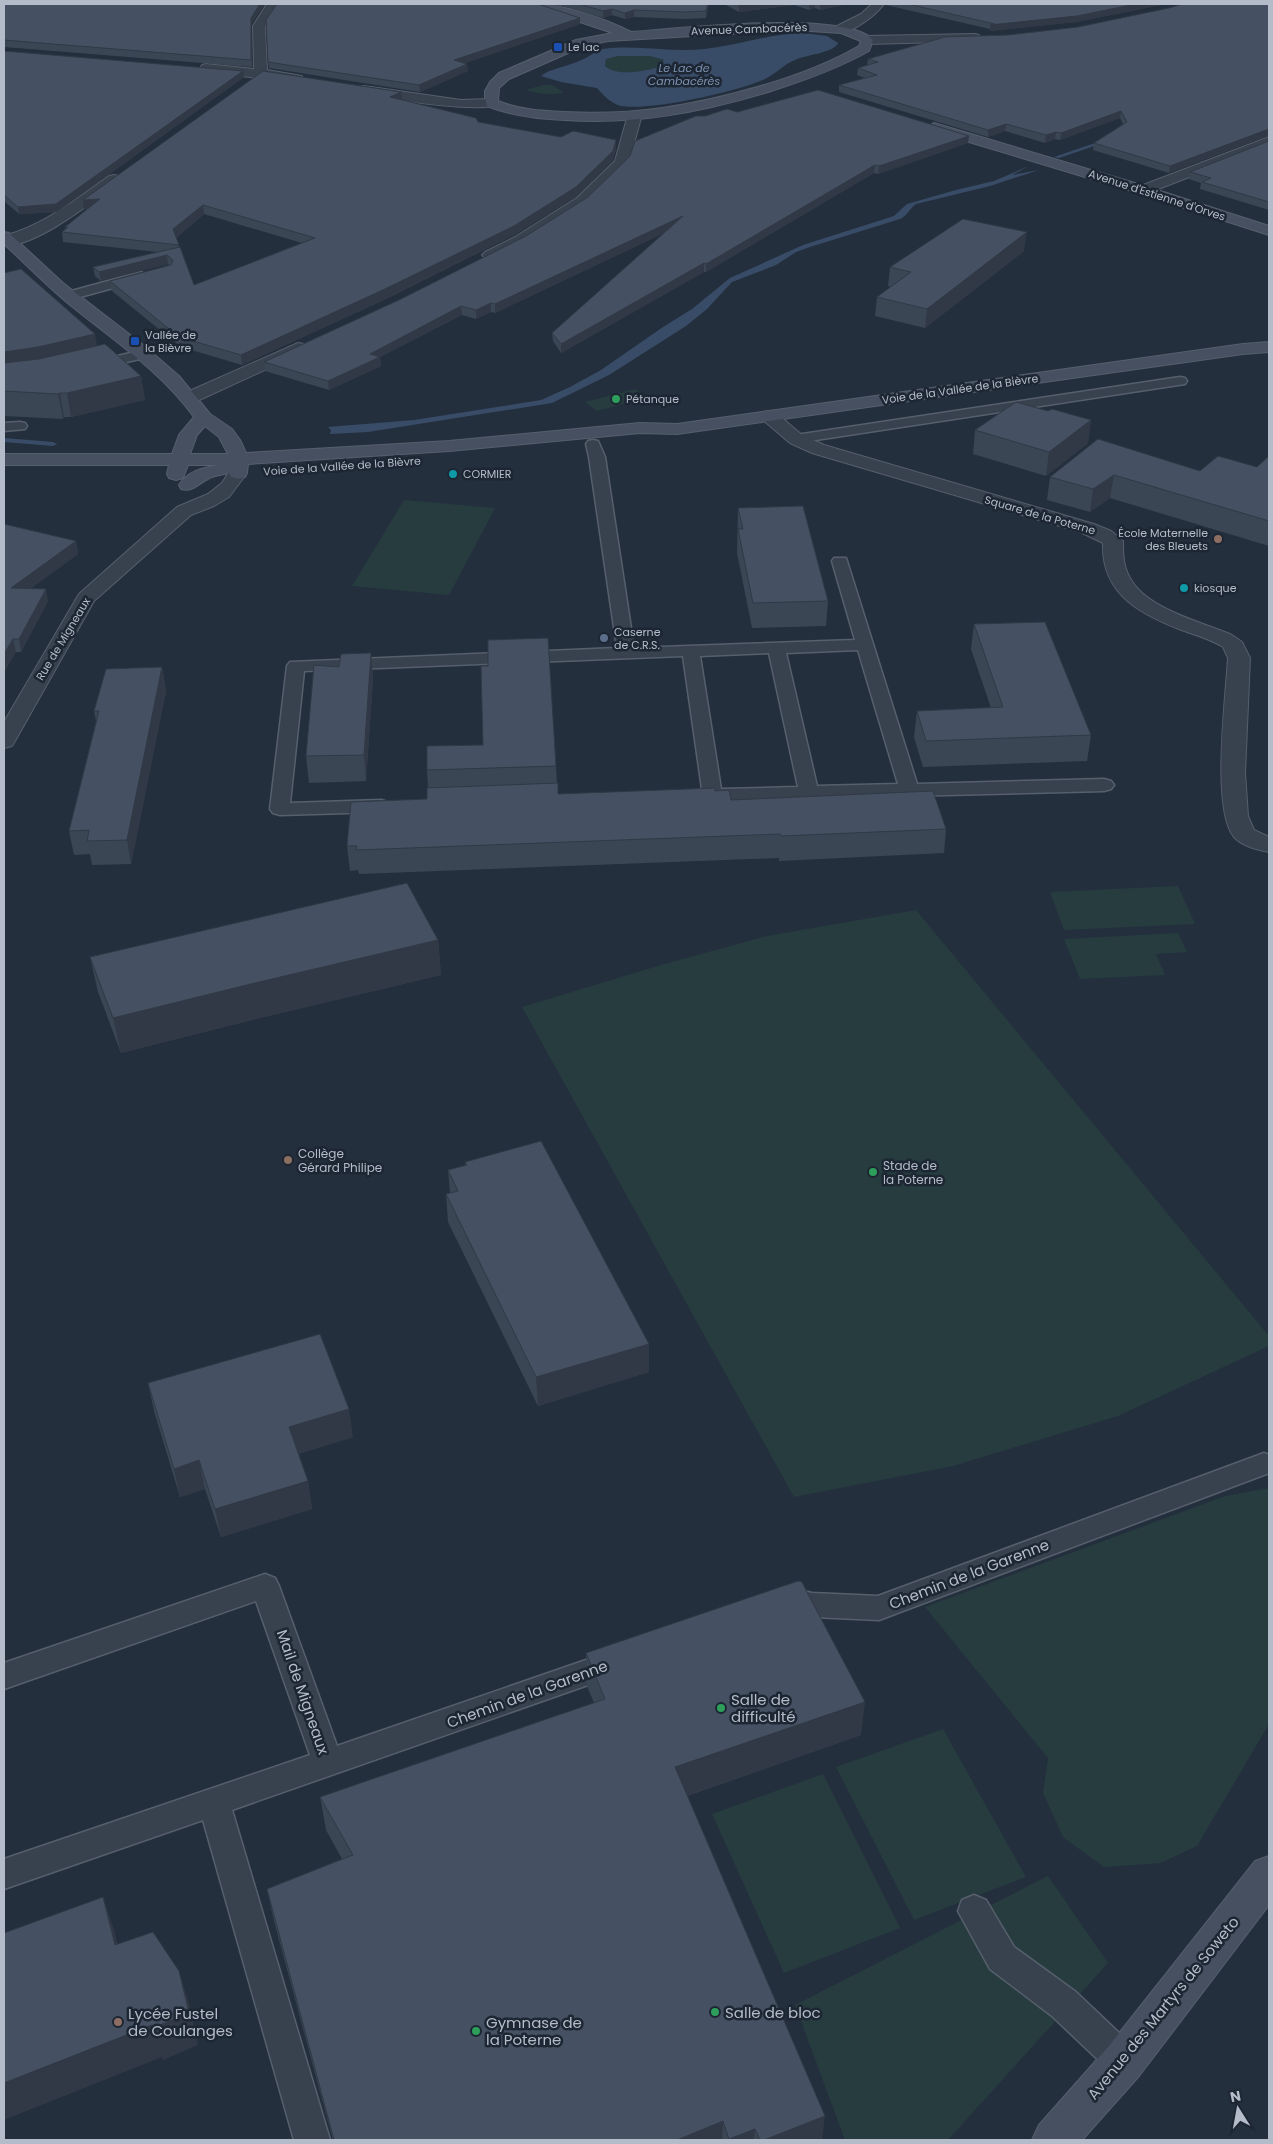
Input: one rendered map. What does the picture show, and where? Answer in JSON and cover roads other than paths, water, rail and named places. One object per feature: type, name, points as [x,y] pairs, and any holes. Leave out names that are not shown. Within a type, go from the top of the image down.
[{"type":"street","points":[[261,73],[259,26],[273,4]]},
{"type":"street","name":"Avenue Cambacérès","points":[[536,4],[602,24],[626,34]]},
{"type":"street","points":[[841,29],[864,17],[878,4]]},
{"type":"street","name":"Avenue Cambacérès","points":[[492,103],[490,93],[494,84],[519,68],[580,44],[626,34],[795,26],[841,29],[867,40]]},
{"type":"street","points":[[349,87],[461,104],[492,103],[506,110],[524,113],[574,118],[634,118],[700,108],[788,82],[854,54],[865,48],[867,40],[986,37]]},
{"type":"street","points":[[195,67],[261,73],[310,81]]},
{"type":"street","points":[[243,86],[261,73]]},
{"type":"street","points":[[788,82],[810,88]]},
{"type":"street","points":[[478,261],[520,240],[582,201],[622,162],[634,118]]},
{"type":"street","name":"Avenue d'Estienne d'Orves","points":[[924,124],[1143,190],[1269,232]]},
{"type":"street","points":[[1143,190],[1268,142]]},
{"type":"street","points":[[6,238],[24,236],[48,227],[126,170]]},
{"type":"street","points":[[4,467],[185,472],[207,464],[238,463],[230,438],[218,424],[204,418],[191,397],[143,354],[56,285],[6,238]]},
{"type":"street","points":[[191,397],[314,340]]},
{"type":"street","name":"Voie de la Vallée de la Bièvre","points":[[1243,349],[1269,341]]},
{"type":"street","name":"Voie de la Vallée de la Bièvre","points":[[4,474],[185,472],[238,463],[339,460],[554,444],[615,430],[640,428],[677,429],[1243,349],[1269,347]]},
{"type":"street","name":"Square de la Poterne","points":[[768,416],[796,439],[818,449],[1087,528],[1113,541],[1113,563],[1116,572],[1136,597],[1154,611],[1225,639],[1234,645],[1237,650],[1239,658],[1234,741],[1235,817],[1240,829],[1250,839],[1269,845]]},
{"type":"street","points":[[184,511],[184,501],[190,492],[185,472],[186,440],[196,423],[204,418]]},
{"type":"street","name":"Voie de la Vallée de la Bièvre","points":[[238,463],[470,457],[659,436],[677,429]]},
{"type":"street","name":"Voie de la Vallée de la Bièvre","points":[[4,460],[185,472]]},
{"type":"street","name":"Rue de Migneaux","points":[[6,731],[86,598],[184,511],[199,507],[232,486],[238,463]]},
{"type":"street","name":"Avenue des Martyrs de Soweto","points":[[1054,2140],[1124,2061],[1269,1874]]},
{"type":"lane","points":[[69,296],[150,274]]},
{"type":"lane","points":[[79,369],[143,354]]},
{"type":"lane","points":[[116,374],[156,366]]},
{"type":"lane","points":[[796,439],[1180,381]]},
{"type":"lane","points":[[4,426],[20,426]]},
{"type":"lane","points":[[593,444],[597,457],[626,653]]},
{"type":"lane","points":[[840,561],[909,789]]},
{"type":"lane","points":[[398,805],[280,809],[296,666],[865,645]]},
{"type":"lane","points":[[776,648],[809,792]]},
{"type":"lane","points":[[691,651],[712,794]]},
{"type":"lane","points":[[682,795],[1104,785]]},
{"type":"lane","name":"Chemin de la Garenne","points":[[763,1610],[791,1600],[812,1605],[879,1608],[1264,1464]]},
{"type":"lane","name":"Mail de Migneaux","points":[[4,1676],[266,1586],[328,1763],[4,1874]]},
{"type":"lane","name":"Chemin de la Garenne","points":[[328,1763],[642,1653]]},
{"type":"lane","points":[[214,1802],[312,2140]]},
{"type":"lane","points":[[974,1911],[1002,1958],[1064,2004],[1124,2061]]},
{"type":"water","name":"Le Lac de Cambacérès","points":[[802,33],[827,36],[838,43],[833,48],[791,62],[767,78],[750,85],[713,95],[652,106],[621,106],[611,101],[597,88],[561,82],[541,76],[603,49],[628,47],[679,50],[705,49]],"holes":[[[618,56],[650,56],[664,60],[659,67],[631,72],[617,71],[605,66],[606,59]]]},
{"type":"water","points":[[1029,166],[1012,175],[1039,170],[990,186],[916,204],[900,219],[796,252],[776,265],[732,282],[707,309],[686,326],[609,375],[552,403],[368,432],[330,434],[331,430],[328,427],[414,420],[541,400],[601,370],[692,309],[730,278],[803,245],[894,216],[907,204],[994,181]]},
{"type":"waterway","points":[[1057,157],[1109,140]]},
{"type":"waterway","points":[[4,440],[53,444]]},
{"type":"place","name":"Le lac","points":[[558,47]]},
{"type":"place","name":"Vallée de la Bièvre","points":[[135,341]]},
{"type":"place","name":"Pétanque","points":[[616,399]]},
{"type":"place","name":"CORMIER","points":[[453,474]]},
{"type":"place","name":"École Maternelle des Bleuets","points":[[1218,539]]},
{"type":"place","name":"kiosque","points":[[1184,588]]},
{"type":"place","name":"Caserne de C.R.S.","points":[[604,638]]},
{"type":"place","name":"Collège Gérard Philipe","points":[[288,1160]]},
{"type":"place","name":"Stade de la Poterne","points":[[873,1172]]},
{"type":"place","name":"Salle de difficulté","points":[[721,1708]]},
{"type":"place","name":"Salle de bloc","points":[[715,2012]]},
{"type":"place","name":"Lycée Fustel de Coulanges","points":[[118,2022]]},
{"type":"place","name":"Gymnase de la Poterne","points":[[476,2031]]}]
